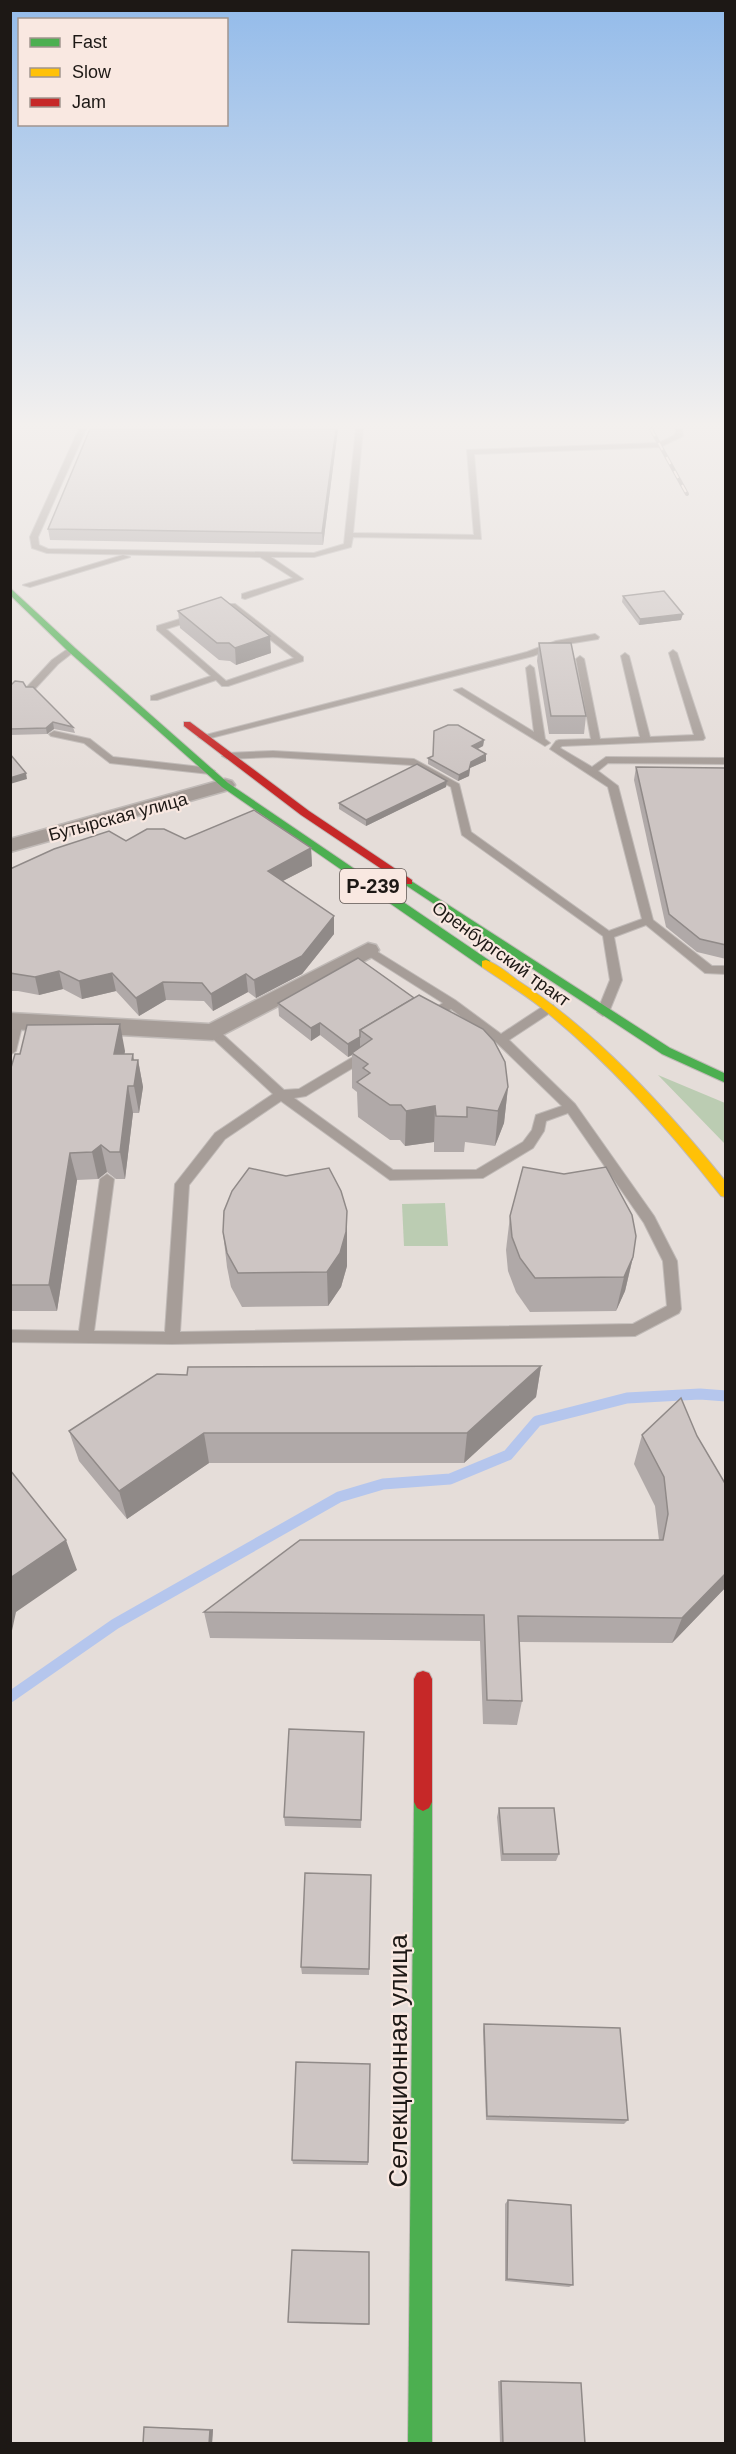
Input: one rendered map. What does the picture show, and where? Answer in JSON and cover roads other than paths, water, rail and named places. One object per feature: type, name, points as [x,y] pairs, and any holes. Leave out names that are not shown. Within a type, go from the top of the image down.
[{"type":"main road","name":"Оренбургский тракт","points":[[10,590],[72,650],[225,786],[549,1008],[647,1100],[726,1192]]},
{"type":"main road","name":"Оренбургский тракт","points":[[150,694],[227,756],[305,813],[603,1012],[666,1051],[724,1078]]},
{"type":"main road","name":"Селекционная улица","points":[[420,2444],[423,1679]]},
{"type":"street","name":"Бутырская улица","points":[[10,846],[225,786]]},
{"type":"street","points":[[14,1022],[213,1032],[368,950]]},
{"type":"lane","points":[[35,544],[35,546],[47,551],[263,555],[314,555],[348,544]]},
{"type":"lane","points":[[27,585],[138,553]]},
{"type":"lane","points":[[245,596],[299,579],[263,555]]},
{"type":"lane","points":[[232,606],[300,659],[225,684],[217,677],[160,628],[232,606]]},
{"type":"lane","points":[[203,737],[530,654],[559,643],[595,637]]},
{"type":"lane","points":[[30,689],[55,662],[72,650]]},
{"type":"lane","points":[[555,749],[559,743],[700,738],[673,653]]},
{"type":"lane","points":[[625,656],[646,741]]},
{"type":"lane","points":[[580,659],[596,742]]},
{"type":"lane","points":[[530,668],[540,740]]},
{"type":"lane","points":[[150,694],[217,677]]},
{"type":"lane","points":[[459,690],[613,786],[648,921],[709,970],[726,970]]},
{"type":"lane","points":[[54,734],[87,741],[110,760],[210,771]]},
{"type":"lane","points":[[227,756],[273,754],[414,762],[456,786],[466,832],[608,935],[616,980],[603,1012]]},
{"type":"lane","points":[[592,771],[606,760],[726,761]]},
{"type":"lane","points":[[608,935],[648,921]]},
{"type":"lane","points":[[10,1336],[172,1338],[634,1330],[674,1309],[670,1261],[654,1230],[572,1107],[501,1040],[451,1003],[368,950]]},
{"type":"lane","points":[[411,1027],[451,1003]]},
{"type":"lane","points":[[501,1040],[549,1008]]},
{"type":"lane","points":[[10,1051],[14,1022]]},
{"type":"lane","points":[[213,1032],[281,1095],[390,1175],[478,1175],[528,1145],[537,1131],[540,1118],[572,1107]]},
{"type":"lane","points":[[172,1338],[182,1184],[220,1136],[281,1095],[302,1094],[382,1045]]},
{"type":"lane","points":[[86,1336],[107,1179]]},
{"type":"waterway","points":[[10,1697],[115,1624],[339,1497],[383,1484],[450,1479],[508,1455],[537,1421],[627,1398],[700,1394],[726,1396]]}]
